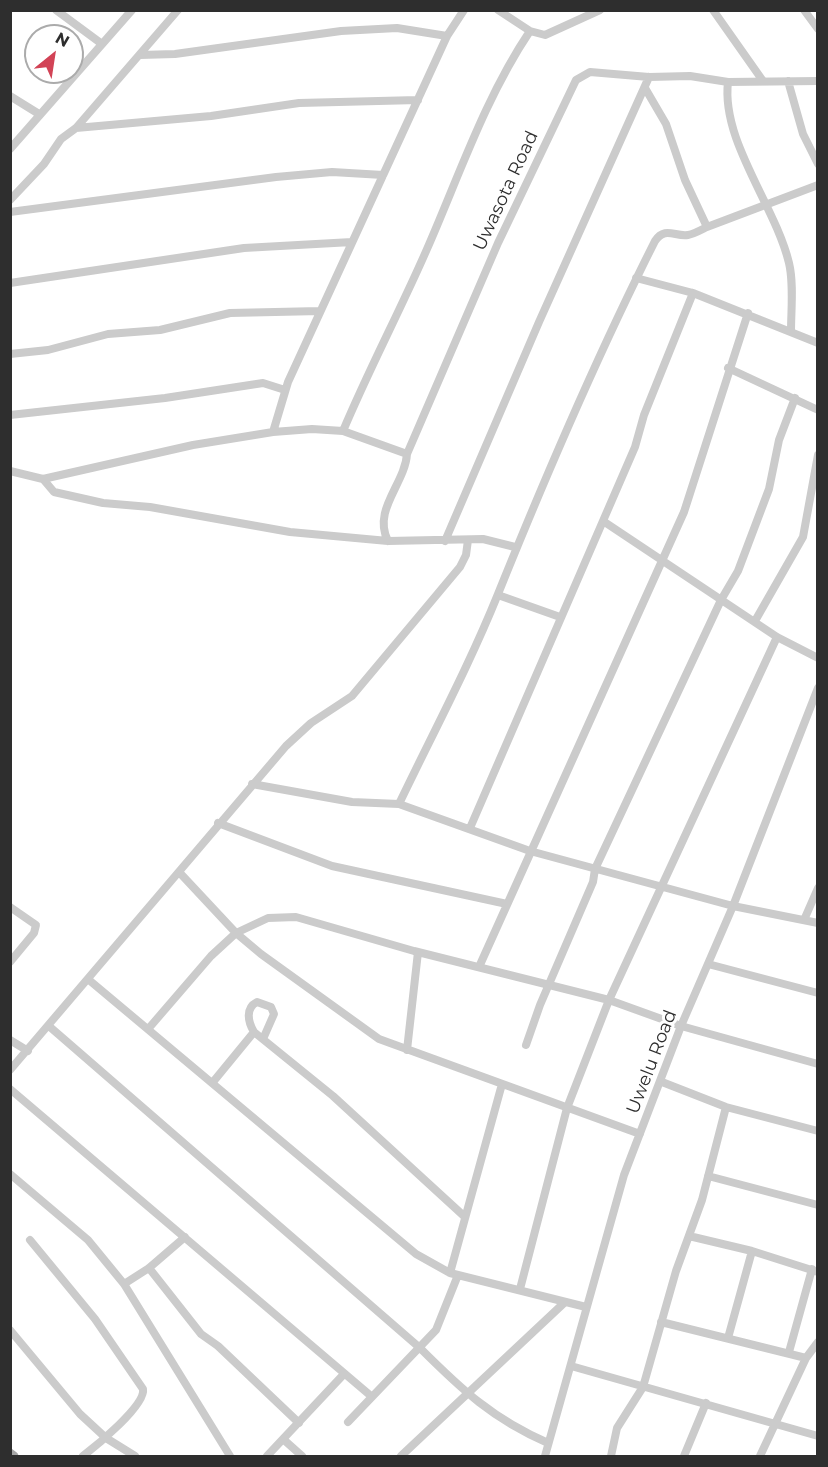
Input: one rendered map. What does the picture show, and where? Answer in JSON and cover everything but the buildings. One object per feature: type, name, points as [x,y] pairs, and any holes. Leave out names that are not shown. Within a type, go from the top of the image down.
[{"type":"main road","points":[[10,1453],[14,1456]]},
{"type":"street","points":[[56,10],[102,44]]},
{"type":"street","points":[[10,149],[132,10]]},
{"type":"street","points":[[10,200],[44,164],[61,139],[76,128],[178,10]]},
{"type":"street","points":[[273,432],[285,390],[382,175],[447,36],[464,10]]},
{"type":"street","points":[[498,10],[530,32],[550,33],[600,10]]},
{"type":"street","points":[[713,10],[763,81]]},
{"type":"street","points":[[804,10],[816,24]]},
{"type":"street","points":[[140,55],[176,54],[341,31],[397,28],[447,36]]},
{"type":"street","points":[[343,431],[372,362],[425,253],[508,64],[530,32]]},
{"type":"street","name":"Uwasota Road","points":[[388,541],[383,532],[384,516],[406,465],[407,454],[498,243],[576,80],[590,72],[649,77],[690,76],[728,82],[818,81]]},
{"type":"street","points":[[445,541],[539,322],[649,77]]},
{"type":"street","points":[[788,81],[803,134],[818,164]]},
{"type":"street","points":[[728,82],[729,114],[768,206],[789,264],[791,332]]},
{"type":"street","points":[[645,88],[666,124],[685,180],[707,227]]},
{"type":"street","points":[[10,96],[39,114]]},
{"type":"street","points":[[76,128],[211,116],[299,103],[418,100]]},
{"type":"street","points":[[10,212],[276,177],[332,172],[382,175]]},
{"type":"street","points":[[399,804],[498,595],[515,547],[636,278],[657,237],[670,232],[686,236],[818,185]]},
{"type":"street","points":[[10,283],[244,248],[352,242]]},
{"type":"street","points":[[636,278],[693,292],[818,343]]},
{"type":"street","points":[[470,828],[635,447],[644,415],[693,292]]},
{"type":"street","points":[[10,354],[48,350],[108,334],[160,330],[230,313],[321,311]]},
{"type":"street","points":[[479,967],[684,512],[728,368],[748,313]]},
{"type":"street","points":[[728,368],[818,410]]},
{"type":"street","points":[[10,416],[263,383],[285,390]]},
{"type":"street","points":[[526,1045],[548,984],[593,882],[595,869],[721,600],[738,571],[769,489],[779,440],[795,398]]},
{"type":"street","points":[[10,471],[43,479],[193,445],[273,432],[312,429],[343,431],[407,454]]},
{"type":"street","points":[[755,621],[803,537],[818,455]]},
{"type":"street","points":[[43,479],[54,492],[103,503],[150,507],[290,531],[388,541],[483,539],[515,547]]},
{"type":"street","points":[[603,521],[777,637],[818,658]]},
{"type":"street","points":[[10,1071],[50,1027],[218,823],[286,746],[311,723],[352,696],[460,567],[466,555],[468,540]]},
{"type":"street","points":[[498,595],[560,617]]},
{"type":"street","points":[[520,1289],[567,1108],[609,1000],[777,637]]},
{"type":"street","name":"Uwelu Road","points":[[545,1456],[624,1176],[662,1082],[681,1026],[733,906],[818,688]]},
{"type":"street","points":[[252,784],[352,802],[399,804],[470,828],[530,852],[733,906],[818,923]]},
{"type":"street","points":[[218,823],[332,866],[507,904]]},
{"type":"street","points":[[179,872],[236,933],[379,1039],[640,1134]]},
{"type":"street","points":[[804,920],[818,888]]},
{"type":"street","points":[[10,907],[36,925],[34,933],[10,962]]},
{"type":"street","points":[[149,1028],[211,956],[236,933],[268,918],[296,917],[418,952],[609,1000],[681,1026],[818,1064]]},
{"type":"street","points":[[407,1050],[418,952]]},
{"type":"street","points":[[708,964],[818,993]]},
{"type":"street","points":[[89,980],[417,1254],[454,1274],[586,1307]]},
{"type":"street","points":[[263,1039],[274,1014],[271,1007],[257,1002],[249,1010],[248,1019],[254,1032],[333,1096],[465,1216]]},
{"type":"street","points":[[50,1027],[420,1348],[486,1410],[548,1443]]},
{"type":"street","points":[[213,1082],[254,1032]]},
{"type":"street","points":[[10,1040],[28,1051]]},
{"type":"street","points":[[662,1082],[726,1107],[818,1131]]},
{"type":"street","points":[[348,1422],[436,1330],[454,1274],[465,1216],[502,1084]]},
{"type":"street","points":[[10,1089],[371,1396]]},
{"type":"street","points":[[610,1456],[617,1428],[643,1387],[661,1322],[708,1176],[726,1107]]},
{"type":"street","points":[[10,1174],[88,1240],[124,1284],[230,1456]]},
{"type":"street","points":[[708,1176],[818,1205]]},
{"type":"street","points":[[689,1236],[752,1251],[815,1270],[789,1352]]},
{"type":"street","points":[[124,1284],[149,1268],[185,1237]]},
{"type":"street","points":[[30,1240],[95,1319],[143,1389],[141,1399],[106,1438],[83,1456]]},
{"type":"street","points":[[728,1338],[752,1251]]},
{"type":"street","points":[[149,1268],[201,1334],[218,1346],[299,1423]]},
{"type":"street","points":[[401,1456],[564,1303]]},
{"type":"street","points":[[661,1322],[806,1358]]},
{"type":"street","points":[[10,1330],[73,1406],[106,1438],[135,1456]]},
{"type":"street","points":[[760,1456],[806,1358],[818,1342]]},
{"type":"street","points":[[571,1366],[706,1402],[818,1436]]},
{"type":"street","points":[[267,1456],[344,1374]]},
{"type":"street","points":[[684,1456],[706,1402]]},
{"type":"street","points":[[284,1439],[302,1456]]}]
